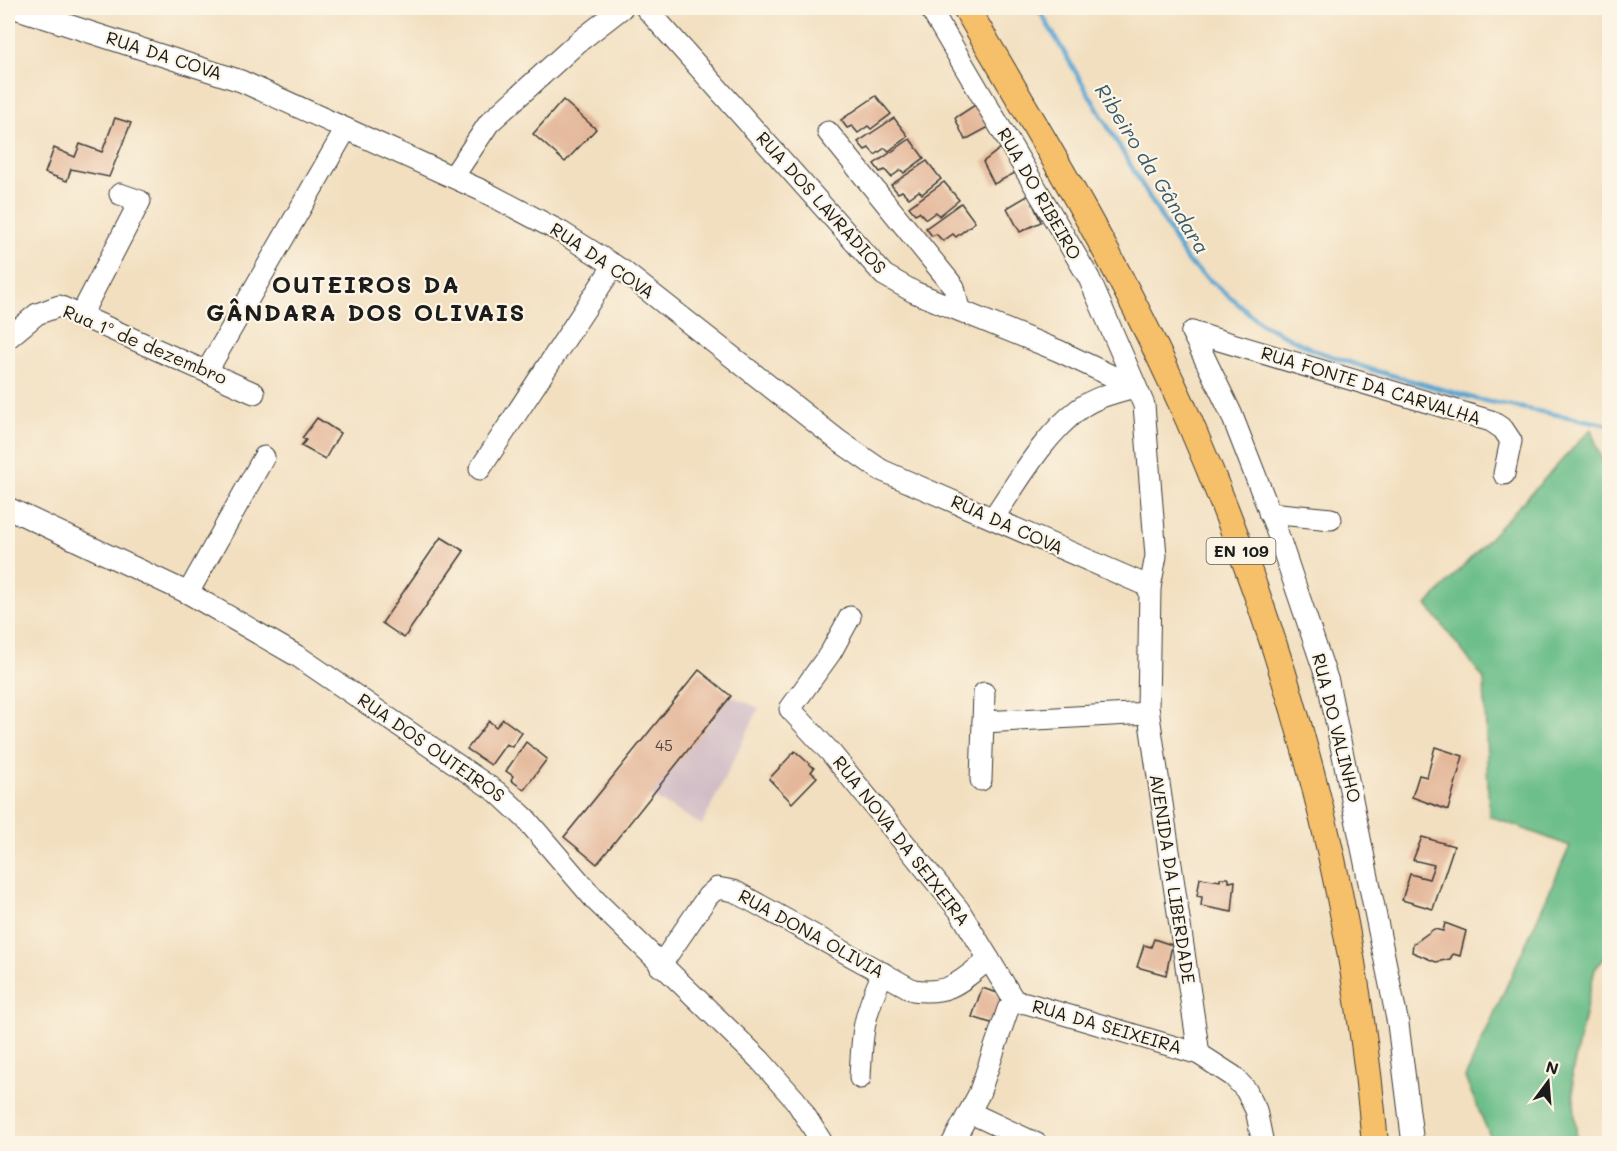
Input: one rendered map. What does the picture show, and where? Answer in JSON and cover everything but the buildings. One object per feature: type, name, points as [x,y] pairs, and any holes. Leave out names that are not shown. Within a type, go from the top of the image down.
[{"type":"main road","name":"EN 109","points":[[966,8],[1080,203],[1129,297],[1189,421],[1271,632],[1303,739],[1344,918],[1361,1014],[1375,1143]]},
{"type":"street","name":"RUA DA COVA","points":[[17,8],[241,81],[453,177],[551,226],[614,265],[839,441],[881,470],[1150,587]]},
{"type":"street","points":[[453,177],[489,123],[577,43],[622,8]]},
{"type":"street","name":"RUA DOS LAVRADIOS","points":[[646,8],[884,275],[914,292],[1059,351],[1135,387]]},
{"type":"street","name":"RUA DO RIBEIRO","points":[[930,8],[1089,278],[1144,405],[1156,556],[1150,587]]},
{"type":"street","points":[[207,371],[346,129]]},
{"type":"street","points":[[828,132],[954,287],[959,310]]},
{"type":"street","points":[[81,315],[140,201],[120,194]]},
{"type":"street","points":[[480,469],[614,265]]},
{"type":"street","name":"Rua 1º de dezembro","points":[[8,338],[37,314],[59,306],[254,393]]},
{"type":"street","name":"RUA FONTE DA CARVALHA","points":[[1192,332],[1491,421],[1503,429],[1511,441],[1504,474]]},
{"type":"street","name":"RUA DO VALINHO","points":[[1192,332],[1231,413],[1269,513],[1328,682],[1398,1024],[1413,1143]]},
{"type":"street","points":[[993,518],[1051,436],[1080,409],[1107,395],[1135,387]]},
{"type":"street","points":[[188,593],[264,457]]},
{"type":"street","name":"RUA DOS OUTEIROS","points":[[8,508],[188,593],[339,683],[497,792],[525,818],[596,901],[773,1075],[796,1101],[823,1143]]},
{"type":"street","points":[[1269,513],[1331,519]]},
{"type":"street","name":"AVENIDA DA LIBERDADE","points":[[1150,587],[1149,712],[1199,1054]]},
{"type":"street","name":"RUA NOVA DA SEIXEIRA","points":[[850,617],[831,652],[790,709],[831,753],[959,910],[1015,1002]]},
{"type":"street","points":[[981,780],[984,693]]},
{"type":"street","points":[[983,722],[1149,712]]},
{"type":"street","name":"RUA DONA OLIVIA","points":[[660,966],[708,896],[717,888],[723,888],[852,954],[913,990],[936,993],[960,982],[989,959]]},
{"type":"street","points":[[860,1078],[862,1027],[867,1007],[883,974]]},
{"type":"street","points":[[952,1143],[971,1113],[1008,1009],[1015,1002]]},
{"type":"street","name":"RUA DA SEIXEIRA","points":[[1015,1002],[1026,1003],[1199,1054]]},
{"type":"street","points":[[1199,1054],[1233,1076],[1246,1089],[1256,1110],[1263,1143]]},
{"type":"street","points":[[971,1113],[1037,1143]]},
{"type":"shaded area","points":[[731,696],[759,708],[702,825],[651,796]]},
{"type":"green space","points":[[1591,429],[1610,484],[1609,953],[1595,969],[1572,1073],[1577,1143],[1493,1143],[1465,1078],[1570,846],[1489,816],[1484,679],[1427,605]]},
{"type":"waterway","name":"Ribeiro da Gândara","points":[[1038,8],[1187,261],[1262,324],[1316,351],[1373,370],[1480,400],[1610,425]]},
{"type":"district","name":"OUTEIROS DA GÂNDARA DOS OLIVAIS","points":[[366,299]]}]
